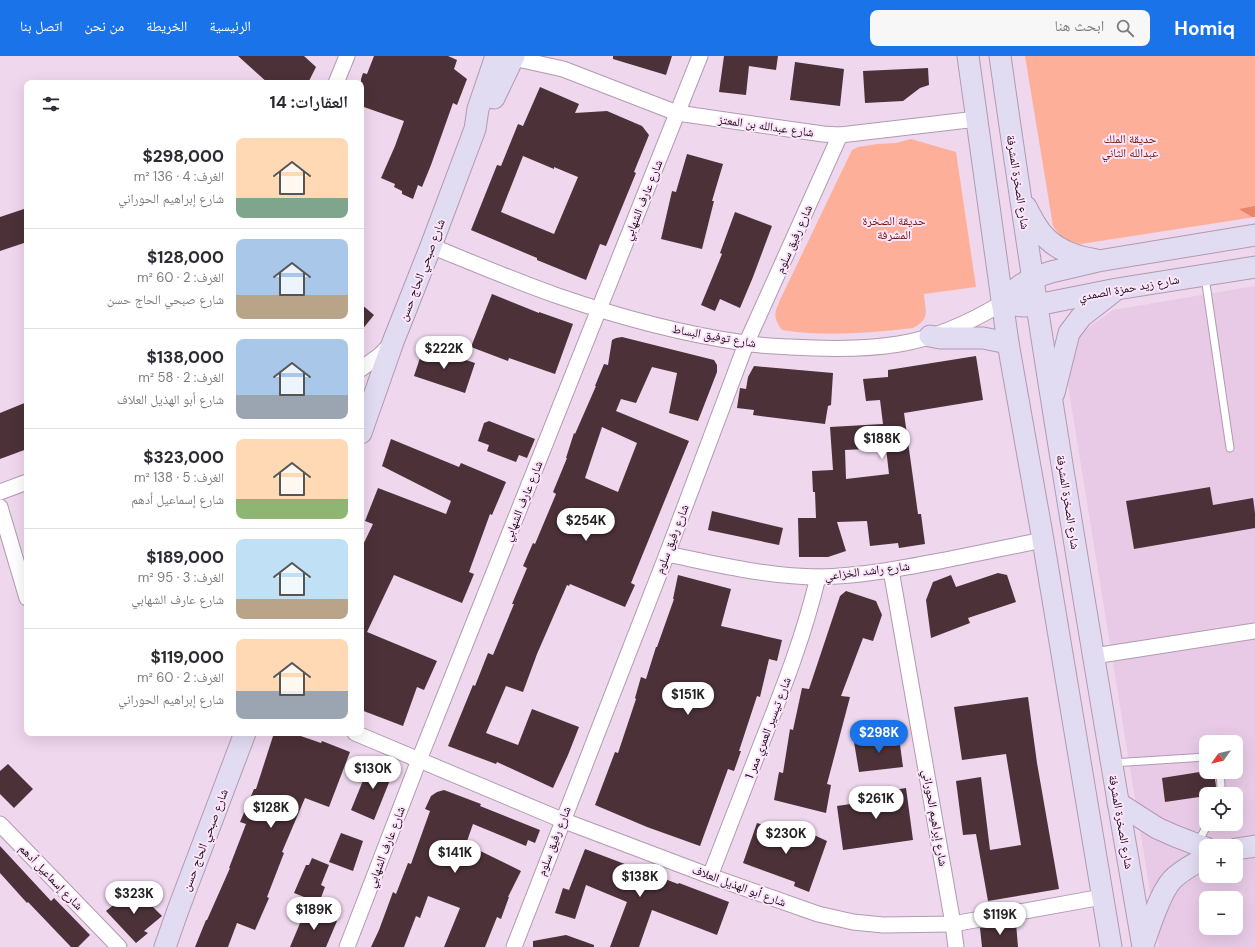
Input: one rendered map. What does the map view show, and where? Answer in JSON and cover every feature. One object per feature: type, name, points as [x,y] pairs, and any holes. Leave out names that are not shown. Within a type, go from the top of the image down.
[{"type":"main road","points":[[968,56],[1008,344],[1043,540],[1110,947]]},
{"type":"main road","name":"شارع الصخرة المشرفة","points":[[1000,56],[1019,193],[1052,403],[1111,763],[1143,947]]},
{"type":"main road","name":"شارع صبحي الحاج حسن","points":[[364,424],[393,342],[475,129],[478,109],[508,57]]},
{"type":"main road","points":[[1019,193],[1035,226],[1048,240],[1066,252],[1098,261]]},
{"type":"main road","points":[[1002,303],[1021,285],[1033,278],[1051,272],[1098,261],[1255,234]]},
{"type":"main road","name":"شارع زيد حمزة الصمدي","points":[[1002,303],[1014,306],[1037,305],[1117,289],[1255,267]]},
{"type":"main road","points":[[1052,403],[1069,333],[1081,317],[1117,289]]},
{"type":"main road","points":[[930,336],[945,338],[983,338],[1008,344]]},
{"type":"main road","name":"شارع صبحي الحاج حسن","points":[[165,947],[244,736]]},
{"type":"main road","points":[[1118,804],[1157,828],[1199,848]]},
{"type":"main road","points":[[1243,848],[1255,846]]},
{"type":"main road","points":[[1143,947],[1156,911],[1168,886],[1199,854]]},
{"type":"street","points":[[337,80],[347,56]]},
{"type":"street","name":"شارع عبدالله بن المعتز","points":[[542,56],[563,69]]},
{"type":"street","name":"شارع عارف الشهابي","points":[[347,947],[419,760],[700,56]]},
{"type":"street","name":"شارع عبدالله بن المعتز","points":[[508,57],[563,69],[677,113],[823,134],[840,135],[977,119]]},
{"type":"street","name":"شارع رفيق سلوم","points":[[514,947],[746,344],[840,135]]},
{"type":"street","name":"شارع توفيق البساط","points":[[431,246],[557,295],[599,309],[649,324],[746,344],[818,348],[871,347],[899,344],[930,336],[960,325],[1002,303]]},
{"type":"street","points":[[364,367],[380,355],[393,342]]},
{"type":"street","points":[[0,492],[24,483]]},
{"type":"street","points":[[0,507],[24,588]]},
{"type":"street","name":"شارع راشد الخزاعي","points":[[666,554],[782,575],[818,577],[891,570],[1043,540]]},
{"type":"street","name":"شارع إبراهيم الحوراني","points":[[891,570],[954,924],[956,947]]},
{"type":"street","name":"شارع تيسير العمري ممر 1","points":[[710,876],[786,682],[806,624],[818,577]]},
{"type":"street","points":[[1094,656],[1255,631]]},
{"type":"street","name":"شارع أبو الهذيل العلاف","points":[[362,736],[562,820],[710,876],[818,914],[853,922],[883,925],[954,924],[1102,897]]},
{"type":"street","name":"شارع إسماعيل أدهم","points":[[0,824],[119,947]]},
{"type":"lane","points":[[1205,275],[1230,448]]},
{"type":"lane","points":[[1111,763],[1199,757]]},
{"type":"shaded area","points":[[1255,206],[1255,217],[1252,217],[1239,209]]},
{"type":"shaded area","points":[[1255,286],[1255,947],[1159,947],[1068,385],[1074,338],[1113,310]]},
{"type":"green space","name":"حديقة الملك عبدالله الثاني","points":[[1025,56],[1255,56],[1255,217],[1081,244],[1065,239],[1053,226]]},
{"type":"green space","name":"حديقة الصخرة المشرفة","points":[[911,139],[956,152],[976,287],[924,294],[926,310],[925,318],[913,328],[864,333],[831,334],[782,330],[775,315],[778,305],[852,150],[858,147],[896,143]]},
{"type":"building","points":[[238,56],[304,56],[316,67],[310,80],[265,80]]},
{"type":"building","points":[[374,56],[448,56],[457,60],[454,69],[467,79],[457,105],[453,103],[422,187],[418,185],[413,199],[402,194],[402,191],[394,187],[395,184],[381,178],[404,121],[364,107],[364,80],[361,79],[363,73],[367,74]]},
{"type":"building","points":[[613,56],[672,56],[666,75],[613,59]]},
{"type":"building","points":[[724,56],[778,56],[776,70],[749,66],[746,95],[719,92]]},
{"type":"building","points":[[795,62],[844,69],[840,106],[790,100]]},
{"type":"building","points":[[928,68],[929,85],[920,88],[903,101],[865,103],[863,71]]},
{"type":"building","points":[[540,87],[579,104],[575,113],[607,111],[642,126],[649,135],[634,172],[636,173],[606,246],[600,244],[586,280],[471,230],[497,165],[501,166],[518,124],[523,126]],"holes":[[[523,156],[554,169],[554,167],[578,177],[554,234],[501,212]]]},
{"type":"building","points":[[687,154],[723,164],[712,201],[714,201],[702,249],[661,239],[672,191],[676,192]]},
{"type":"building","points":[[24,209],[24,243],[0,251],[0,217]]},
{"type":"building","points":[[735,212],[772,226],[740,308],[720,299],[715,311],[701,305],[722,254],[720,253]]},
{"type":"building","points":[[492,294],[539,313],[573,324],[555,374],[509,358],[508,361],[471,347]]},
{"type":"building","points":[[364,307],[374,315],[364,327]]},
{"type":"building","points":[[622,337],[714,360],[717,365],[717,372],[698,421],[669,413],[677,373],[652,367],[636,403],[621,399],[616,411],[689,441],[631,583],[635,585],[625,607],[570,584],[569,586],[567,585],[537,654],[523,692],[506,686],[486,733],[518,745],[532,709],[579,727],[553,788],[497,762],[496,764],[448,746],[473,685],[475,686],[488,653],[493,655],[514,604],[512,604],[527,568],[523,566],[533,543],[535,544],[556,494],[553,492],[567,458],[574,433],[575,434],[596,386],[604,364],[608,365],[612,340]],"holes":[[[602,427],[637,443],[618,492],[585,478]]]},
{"type":"building","points":[[424,346],[475,363],[465,393],[414,376]]},
{"type":"building","points":[[976,356],[983,400],[904,413],[918,514],[921,514],[925,544],[899,548],[898,543],[870,546],[867,521],[837,522],[846,551],[828,557],[799,557],[798,518],[816,518],[815,492],[813,492],[812,471],[833,470],[830,427],[883,424],[880,400],[866,401],[863,379],[888,377],[888,370]],"holes":[[[886,448],[889,474],[846,479],[845,450]]]},
{"type":"building","points":[[754,366],[833,373],[831,405],[828,406],[825,424],[753,415],[754,410],[737,408],[740,388],[746,389],[748,377]]},
{"type":"building","points":[[24,403],[24,450],[0,459],[0,413]]},
{"type":"building","points":[[489,421],[535,439],[527,458],[519,455],[516,462],[487,451],[489,445],[478,441],[484,423]]},
{"type":"building","points":[[391,439],[459,467],[461,463],[506,482],[492,515],[490,514],[469,572],[474,574],[462,603],[394,575],[367,632],[437,661],[424,690],[417,687],[403,726],[364,711],[364,543],[373,524],[365,521],[378,488],[446,514],[451,501],[382,466]]},
{"type":"building","points":[[1210,487],[1213,505],[1253,498],[1255,528],[1134,549],[1126,501]]},
{"type":"building","points":[[712,511],[783,528],[779,545],[708,530]]},
{"type":"building","points":[[998,573],[1007,575],[1016,602],[968,618],[970,623],[931,638],[926,600],[933,582],[951,575],[956,587]]},
{"type":"building","points":[[678,575],[731,589],[721,626],[782,640],[777,661],[769,659],[760,697],[757,696],[734,771],[728,769],[700,846],[647,827],[595,805],[615,752],[618,753],[636,699],[641,677],[646,679],[674,599]]},
{"type":"building","points":[[846,591],[876,601],[882,615],[873,641],[863,638],[841,696],[850,697],[827,784],[831,785],[826,813],[774,800],[779,772],[783,773],[790,729],[793,730],[802,688],[809,689],[840,596]]},
{"type":"building","points":[[1028,697],[1037,763],[1059,889],[988,901],[976,834],[963,835],[956,781],[981,777],[990,850],[1021,845],[1006,754],[962,760],[954,707]]},
{"type":"building","points":[[273,736],[301,736],[321,743],[322,741],[350,752],[329,807],[305,798],[282,852],[284,853],[267,897],[269,898],[255,930],[237,923],[228,947],[195,947],[230,868],[246,824],[240,822],[254,789],[256,789]]},
{"type":"building","points":[[899,737],[903,767],[859,772],[854,742]]},
{"type":"building","points":[[371,761],[394,770],[374,820],[351,810]]},
{"type":"building","points":[[8,764],[33,789],[14,808],[0,794],[0,771]]},
{"type":"building","points":[[1199,772],[1199,779],[1215,779],[1216,786],[1199,787],[1199,797],[1165,802],[1162,778]]},
{"type":"building","points":[[906,788],[913,840],[843,850],[837,806],[864,802],[863,795]]},
{"type":"building","points":[[444,790],[481,804],[480,806],[540,830],[535,843],[528,840],[526,846],[473,824],[466,844],[521,871],[508,897],[501,919],[497,917],[485,947],[444,947],[460,908],[428,896],[420,918],[416,916],[404,947],[371,947],[393,892],[396,894],[408,863],[411,864],[430,811],[425,809],[431,796]]},
{"type":"building","points":[[757,823],[800,837],[803,830],[827,841],[809,892],[794,886],[795,882],[743,863]]},
{"type":"building","points":[[341,833],[363,841],[353,871],[329,862]]},
{"type":"building","points":[[0,846],[51,901],[54,898],[90,935],[78,947],[71,947],[28,902],[27,903],[0,873]]},
{"type":"building","points":[[585,849],[729,902],[717,935],[652,910],[639,947],[610,947],[627,902],[586,885],[575,919],[555,913],[563,888],[569,890]]},
{"type":"building","points":[[312,858],[329,865],[321,885],[325,887],[319,903],[294,893],[306,865],[309,865]]},
{"type":"building","points":[[134,888],[162,916],[144,931],[148,933],[136,943],[106,911]]},
{"type":"building","points":[[306,909],[337,921],[326,947],[290,947]]},
{"type":"building","points":[[1016,923],[1018,947],[982,947],[980,928]]},
{"type":"building","points":[[566,935],[594,945],[594,947],[533,947],[533,941]]}]
